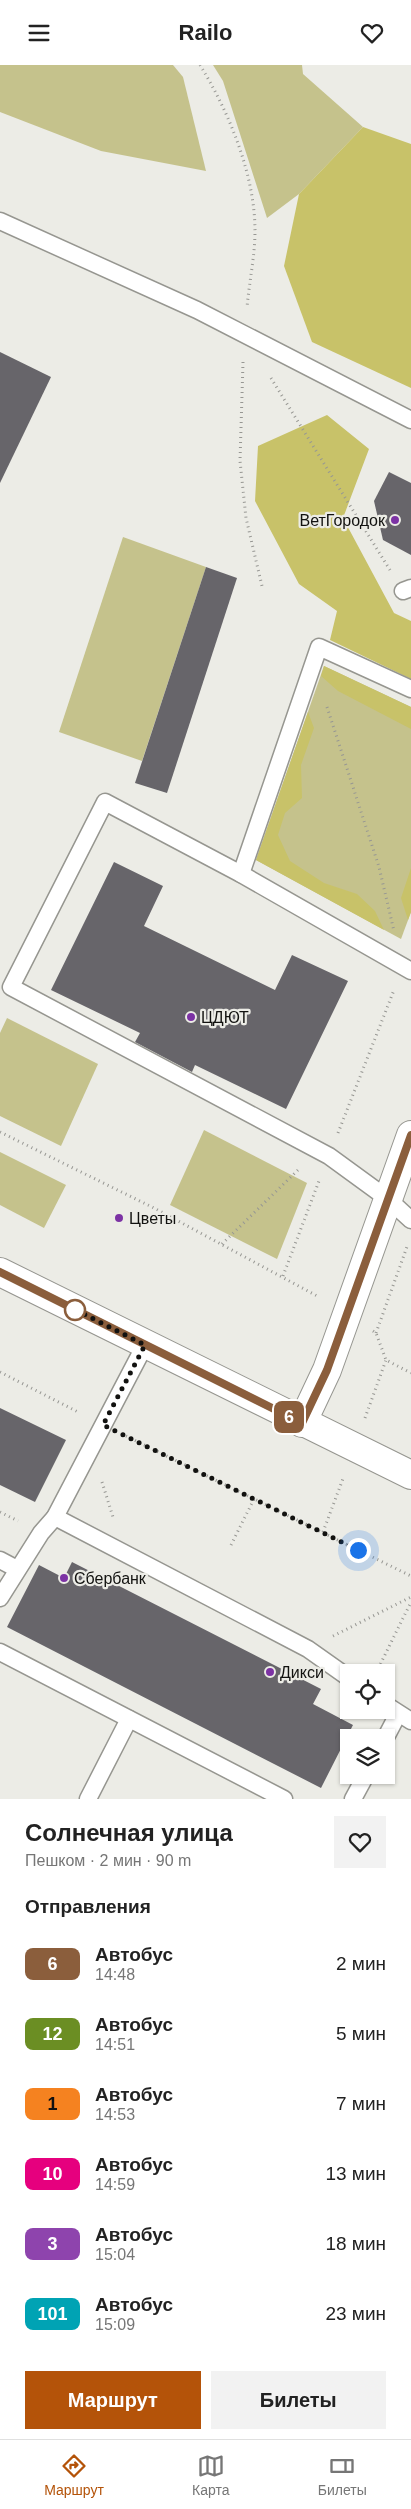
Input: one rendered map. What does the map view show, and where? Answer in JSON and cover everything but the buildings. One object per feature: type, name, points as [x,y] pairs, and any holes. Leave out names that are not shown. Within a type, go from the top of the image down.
[{"type":"main road","points":[[302,1423],[327,1370],[411,1135]]},
{"type":"main road","points":[[0,1272],[302,1423],[411,1475]]},
{"type":"lane","points":[[0,221],[198,310],[411,420]]},
{"type":"lane","points":[[241,874],[319,647],[411,689]]},
{"type":"lane","points":[[403,966],[241,874],[105,802],[11,987],[329,1156],[388,1199],[411,1220]]},
{"type":"lane","points":[[0,1598],[41,1533],[55,1517],[145,1345]]},
{"type":"lane","points":[[55,1517],[308,1649],[340,1672]]},
{"type":"lane","points":[[0,1560],[17,1569]]},
{"type":"lane","points":[[0,1652],[284,1799]]},
{"type":"lane","points":[[390,1729],[398,1713]]},
{"type":"lane","points":[[88,1799],[129,1719]]},
{"type":"lane","points":[[353,1799],[361,1784]]},
{"type":"path","points":[[200,65],[218,94],[250,183],[255,232],[244,335],[240,461],[246,518],[262,587]]},
{"type":"path","points":[[269,376],[407,589]]},
{"type":"path","points":[[283,1276],[403,966],[379,867],[314,661]]},
{"type":"path","points":[[0,1132],[222,1244],[347,1313],[376,1333],[386,1361],[411,1373]]},
{"type":"path","points":[[222,1244],[302,1166]]},
{"type":"path","points":[[376,1333],[411,1237]]},
{"type":"path","points":[[0,1372],[103,1425],[411,1576]]},
{"type":"path","points":[[91,1449],[126,1555]]},
{"type":"path","points":[[231,1545],[254,1499]]},
{"type":"path","points":[[308,1649],[411,1597]]},
{"type":"path","points":[[380,1664],[411,1601]]},
{"type":"shaded area","points":[[0,65],[173,65],[183,77],[206,171],[101,151],[0,112]]},
{"type":"shaded area","points":[[213,65],[302,65],[303,74],[363,127],[299,194],[267,218],[223,81]]},
{"type":"shaded area","points":[[363,127],[411,144],[411,388],[312,342],[284,266],[299,194]]},
{"type":"shaded area","points":[[327,415],[369,449],[343,518],[394,613],[411,621],[411,679],[330,640],[337,611],[299,584],[255,501],[258,446]]},
{"type":"shaded area","points":[[123,537],[206,567],[142,761],[59,732]]},
{"type":"shaded area","points":[[324,666],[411,707],[411,912],[401,939],[256,860]]},
{"type":"shaded area","points":[[324,666],[411,707],[411,729],[338,691],[321,676]]},
{"type":"shaded area","points":[[308,712],[314,728],[301,765],[302,798],[285,813],[278,835],[290,861],[324,883],[357,894],[375,911],[384,930],[256,860]]},
{"type":"shaded area","points":[[411,868],[411,912],[408,920],[401,898]]},
{"type":"shaded area","points":[[7,1018],[98,1064],[61,1146],[0,1116],[0,1033]]},
{"type":"shaded area","points":[[204,1130],[307,1183],[277,1259],[170,1205]]},
{"type":"shaded area","points":[[0,1152],[66,1185],[44,1228],[0,1205]]},
{"type":"bus line","name":"6","points":[[0,1272],[302,1423],[327,1370],[411,1135]]},
{"type":"place","name":"ВетГородок","points":[[395,520]]},
{"type":"place","name":"ЦДЮТ","points":[[191,1017]]},
{"type":"place","name":"Цветы","points":[[119,1218]]},
{"type":"place","name":"Сбербанк","points":[[64,1578]]},
{"type":"place","name":"Дикси","points":[[270,1672]]},
{"type":"route","points":[[75,1310],[72,1308],[145,1345],[103,1425],[358,1550]]}]
